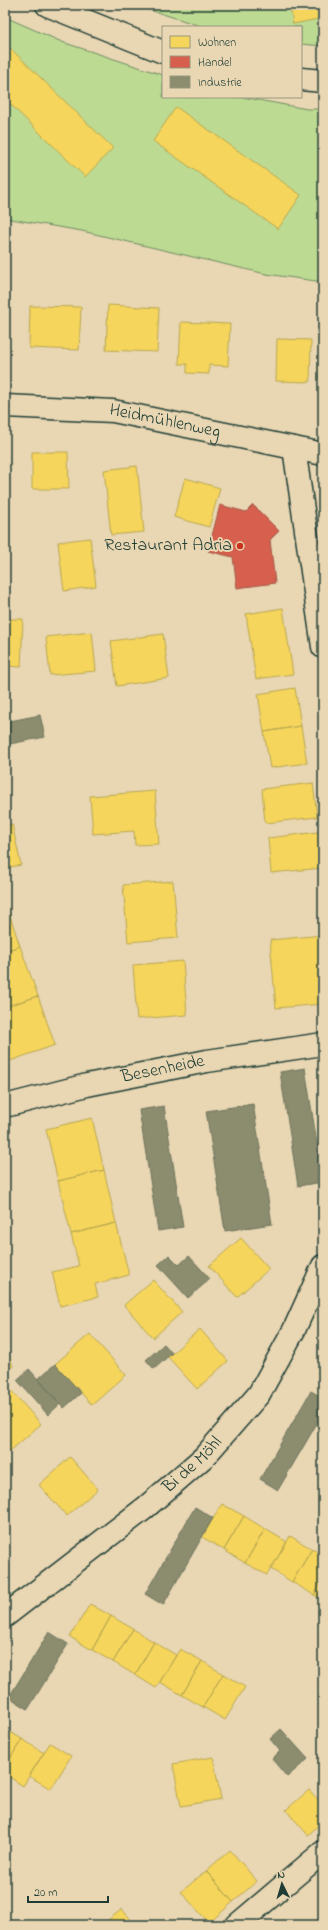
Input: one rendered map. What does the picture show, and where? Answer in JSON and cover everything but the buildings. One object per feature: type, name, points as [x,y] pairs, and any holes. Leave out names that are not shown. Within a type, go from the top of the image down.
[{"type":"street","points":[[47,5],[162,52]]},
{"type":"street","points":[[302,79],[323,81]]},
{"type":"street","name":"Heidmühlenweg","points":[[5,406],[113,411],[323,454]]},
{"type":"street","points":[[294,448],[323,647]]},
{"type":"street","name":"Besenheide","points":[[5,1106],[87,1085],[207,1061],[323,1044]]},
{"type":"street","name":"Bi de Möhl","points":[[5,1616],[145,1508],[204,1457],[259,1394],[294,1330],[323,1266]]},
{"type":"street","points":[[237,1925],[323,1852]]},
{"type":"green space","points":[[134,5],[323,5],[323,46],[302,44],[302,26],[201,26]]},
{"type":"green space","points":[[5,17],[62,42],[162,75],[162,98],[247,98],[307,109],[323,109],[323,282],[266,274],[82,231],[5,218]]},
{"type":"place","name":"Restaurant Adria","points":[[240,546]]}]
